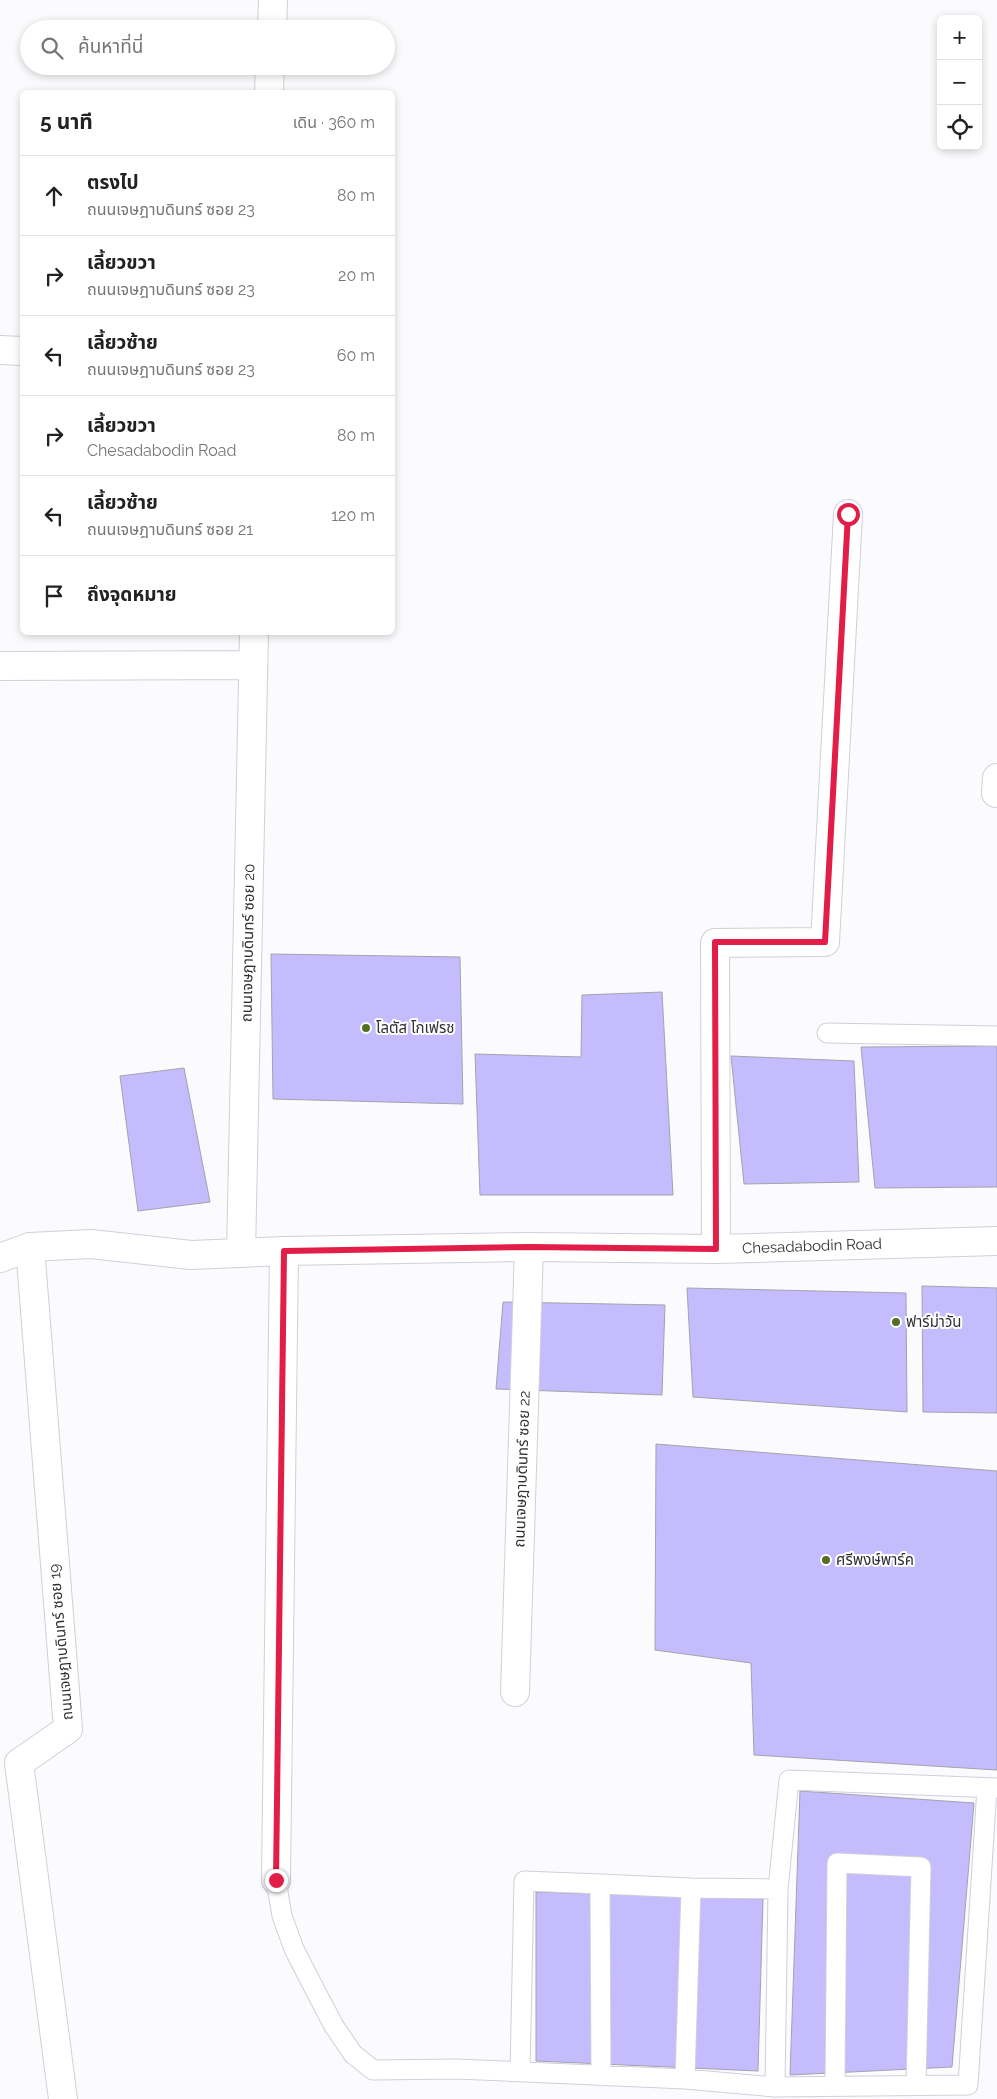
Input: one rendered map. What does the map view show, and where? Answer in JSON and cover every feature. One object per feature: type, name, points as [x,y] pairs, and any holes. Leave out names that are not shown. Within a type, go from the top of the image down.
[{"type":"street","points":[[272,20],[273,0]]},
{"type":"street","points":[[269,90],[270,75]]},
{"type":"street","points":[[0,350],[20,351]]},
{"type":"street","points":[[716,1249],[715,942],[825,942],[848,514]]},
{"type":"street","name":"ถนนเจษฎาบดินทร์ ซอย 20","points":[[241,1253],[254,635]]},
{"type":"street","points":[[0,666],[253,665]]},
{"type":"street","name":"Chesadabodin Road","points":[[0,1258],[30,1247],[91,1244],[192,1255],[284,1251],[529,1247],[716,1249],[997,1241]]},
{"type":"street","name":"ถนนเจษฎาบดินทร์ ซอย 19","points":[[30,1247],[68,1729],[19,1764],[63,2099]]},
{"type":"street","name":"ถนนเจษฎาบดินทร์ ซอย 22","points":[[515,1692],[529,1247]]},
{"type":"street","points":[[276,1880],[284,1251]]},
{"type":"lane","points":[[827,1033],[997,1036]]},
{"type":"lane","points":[[276,1880],[282,1916],[294,1949],[334,2026],[353,2054],[373,2070],[457,2069],[685,2079],[775,2087],[968,2086],[992,1788],[789,1780],[778,1889],[775,2087]]},
{"type":"lane","points":[[834,2086],[837,1863],[921,1867],[916,2086]]},
{"type":"lane","points":[[520,2072],[524,1881],[691,1888],[778,1889]]},
{"type":"lane","points":[[600,1884],[601,2076]]},
{"type":"lane","points":[[685,2079],[691,1888]]},
{"type":"building","name":"โลตัส โกเฟรช","points":[[271,954],[460,957],[463,1104],[273,1099]]},
{"type":"building","points":[[662,992],[673,1195],[480,1195],[475,1054],[581,1057],[582,995]]},
{"type":"building","points":[[997,1046],[997,1187],[875,1188],[861,1047]]},
{"type":"building","points":[[731,1056],[854,1061],[859,1182],[744,1184]]},
{"type":"building","points":[[184,1068],[210,1202],[138,1211],[120,1076]]},
{"type":"building","points":[[922,1286],[997,1288],[997,1413],[923,1412]]},
{"type":"building","points":[[687,1288],[906,1293],[907,1412],[693,1397]]},
{"type":"building","points":[[503,1302],[665,1305],[662,1395],[496,1389]]},
{"type":"building","name":"ศรีพงษ์พาร์ค","points":[[656,1444],[997,1471],[997,1770],[754,1755],[751,1663],[655,1650]]},
{"type":"building","points":[[800,1791],[974,1803],[952,2067],[790,2075]]},
{"type":"building","points":[[536,1892],[763,1899],[758,2071],[536,2061]]},
{"type":"place","name":"โลตัส โกเฟรช","points":[[366,1028]]},
{"type":"place","name":"ฟาร์ม่าวัน","points":[[896,1322]]},
{"type":"place","name":"ศรีพงษ์พาร์ค","points":[[826,1560]]},
{"type":"route","points":[[276,1880],[284,1251],[529,1247],[716,1249],[715,942],[825,942],[848,514]]}]
